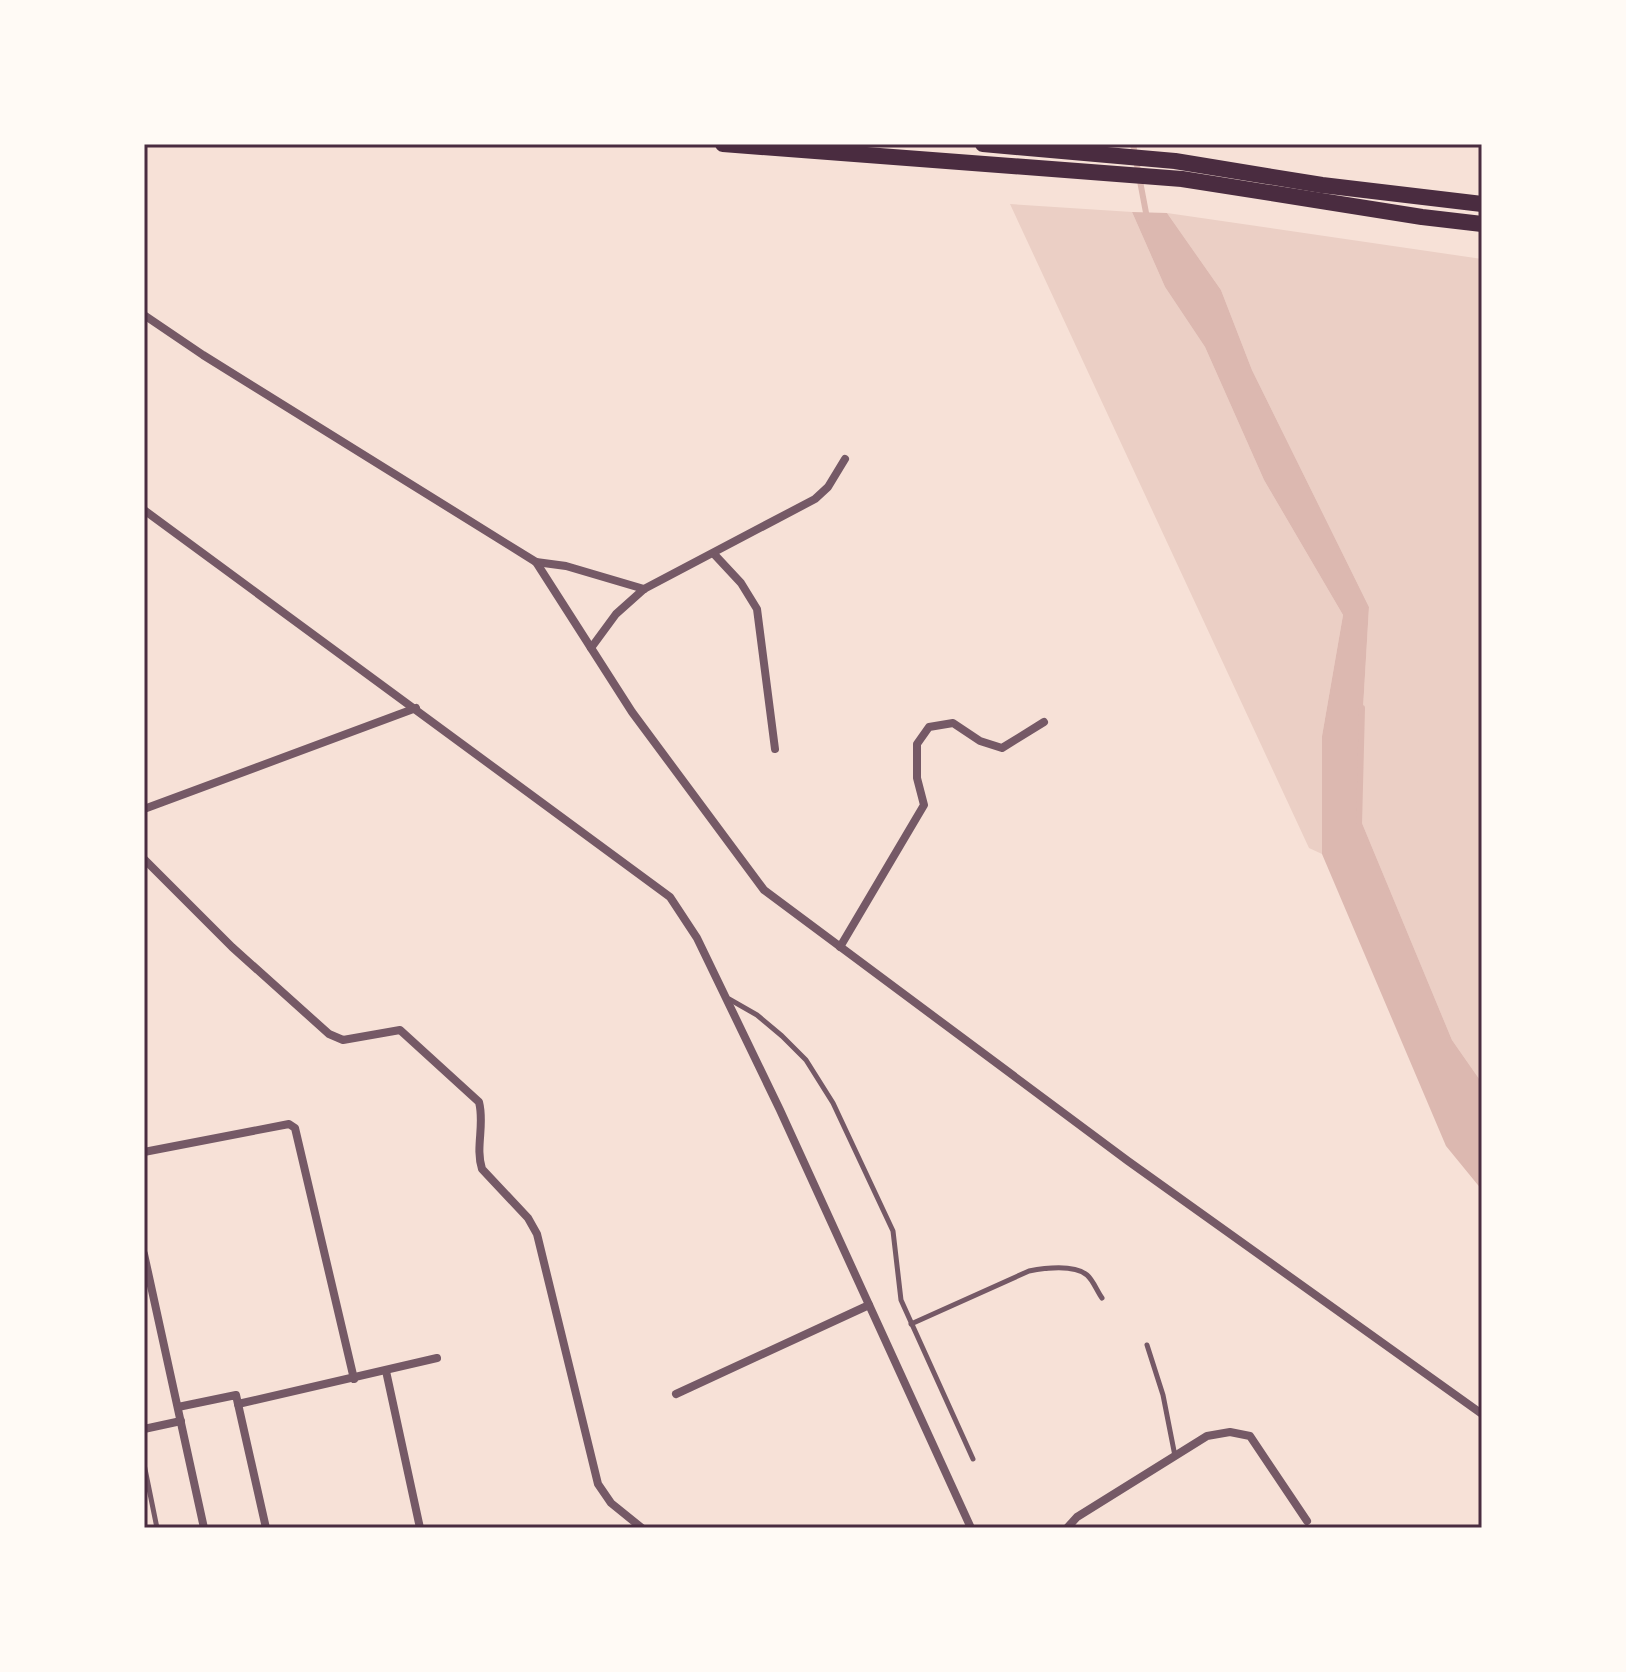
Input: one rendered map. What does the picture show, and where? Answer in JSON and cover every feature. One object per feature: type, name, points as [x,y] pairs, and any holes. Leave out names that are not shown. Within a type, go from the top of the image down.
[{"type":"main road","points":[[723,144],[1182,179],[1482,224]]},
{"type":"main road","points":[[983,144],[1175,161],[1322,185],[1482,204]]},
{"type":"street","points":[[1033,144],[1072,151]]},
{"type":"street","points":[[144,315],[536,562],[566,566],[644,589]]},
{"type":"street","points":[[591,648],[616,614],[644,589],[815,499],[828,487],[845,459]]},
{"type":"street","points":[[144,510],[670,897],[685,917],[780,1110],[971,1528]]},
{"type":"street","points":[[714,554],[741,583],[757,609],[775,749]]},
{"type":"street","points":[[536,562],[632,712],[764,890],[1128,1161],[1482,1414]]},
{"type":"street","points":[[144,809],[416,708]]},
{"type":"street","points":[[840,947],[924,805],[917,778],[917,744],[929,727],[953,723],[980,741],[1002,748],[1044,722]]},
{"type":"street","points":[[144,859],[232,947],[329,1034],[343,1040],[400,1030],[479,1102],[482,1114],[479,1158],[482,1169],[528,1218],[537,1234],[598,1484],[611,1503],[642,1528]]},
{"type":"street","points":[[144,1152],[289,1124],[295,1128],[354,1379]]},
{"type":"street","points":[[144,1254],[204,1528]]},
{"type":"street","points":[[676,1394],[869,1305]]},
{"type":"street","points":[[238,1404],[437,1358]]},
{"type":"street","points":[[386,1371],[420,1528]]},
{"type":"street","points":[[178,1407],[236,1395],[266,1528]]},
{"type":"street","points":[[144,1429],[181,1421]]},
{"type":"street","points":[[1067,1528],[1077,1517],[1207,1436],[1230,1432],[1250,1436],[1307,1521]]},
{"type":"lane","points":[[725,997],[757,1015],[782,1036],[806,1060],[833,1103],[893,1231],[901,1300],[973,1459]]},
{"type":"lane","points":[[911,1324],[1029,1271],[1048,1268],[1078,1271],[1088,1276],[1102,1298]]},
{"type":"lane","points":[[1147,1345],[1163,1395],[1175,1456]]},
{"type":"lane","points":[[144,1464],[157,1528]]},
{"type":"shaded area","points":[[1010,204],[1132,212],[1165,287],[1205,347],[1264,480],[1343,615],[1322,736],[1322,854],[1309,848]]},
{"type":"shaded area","points":[[1132,212],[1167,213],[1221,290],[1252,370],[1369,607],[1357,811],[1452,1040],[1482,1083],[1482,1190],[1446,1146],[1322,854],[1322,736],[1343,615],[1264,480],[1205,347],[1165,287]]},
{"type":"shaded area","points":[[1167,213],[1482,259],[1482,1083],[1452,1040],[1357,811],[1369,607],[1252,370],[1221,290]]},
{"type":"waterway","points":[[1133,144],[1147,218]]},
{"type":"waterway","points":[[1359,825],[1362,708]]}]
